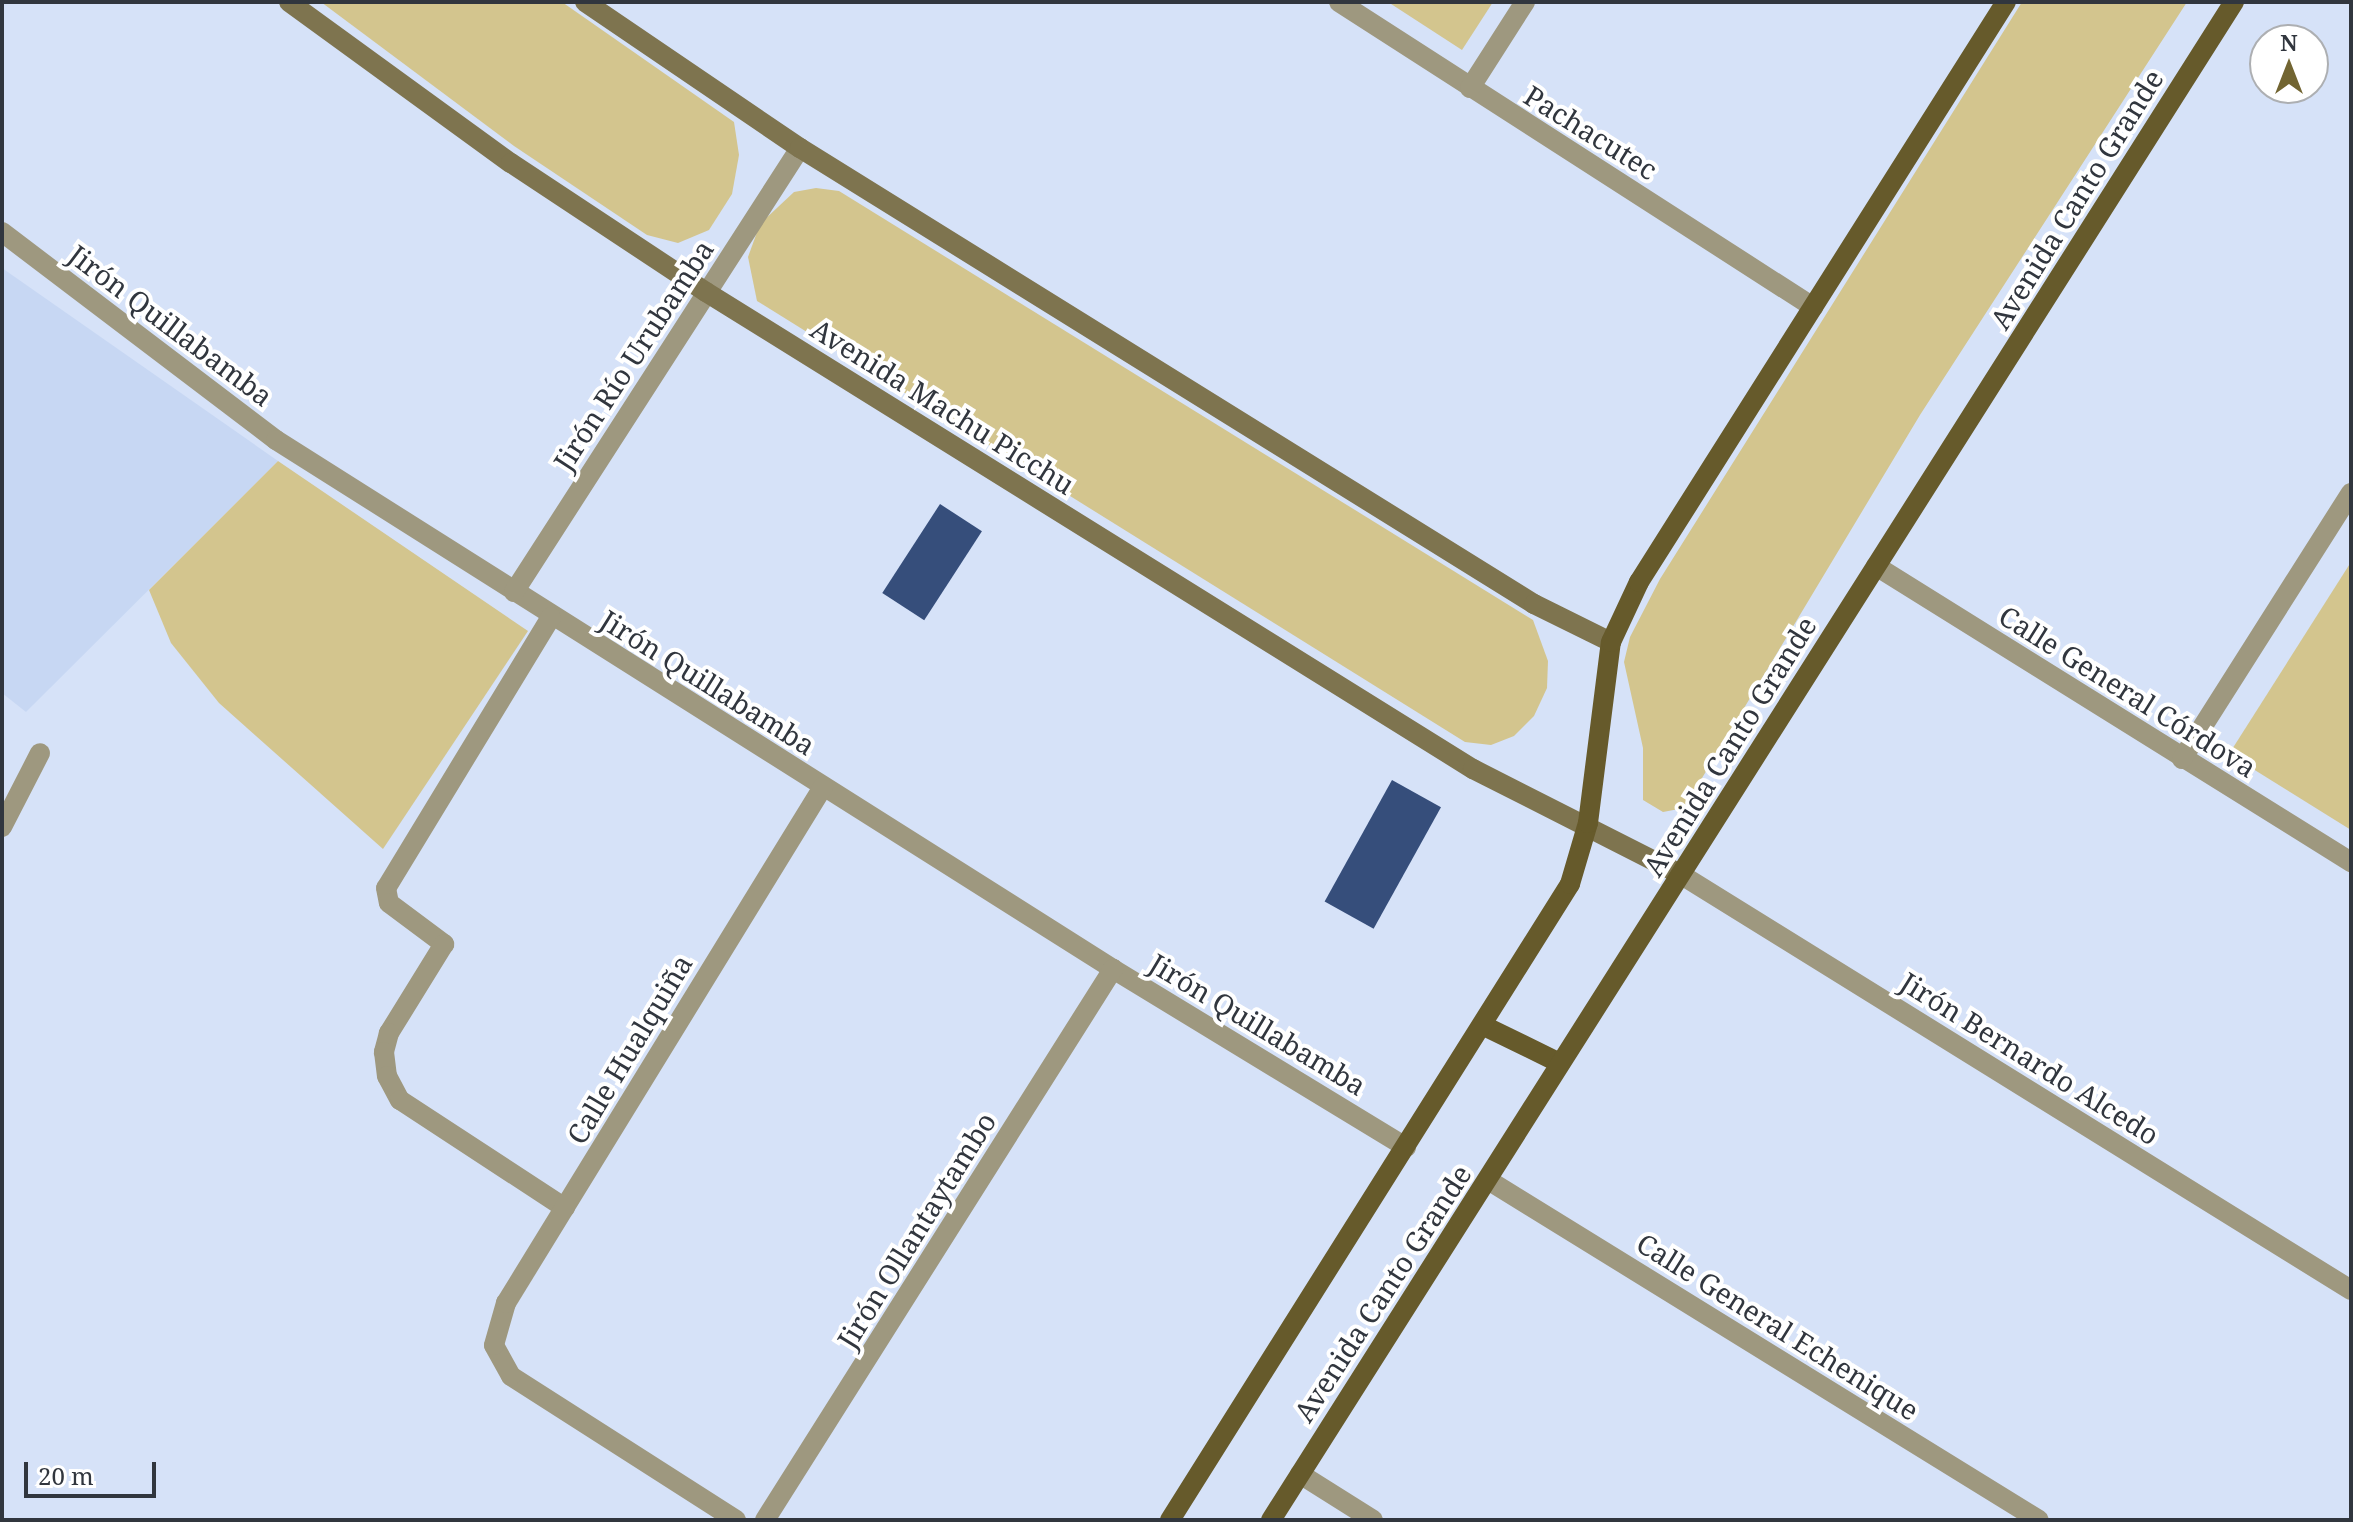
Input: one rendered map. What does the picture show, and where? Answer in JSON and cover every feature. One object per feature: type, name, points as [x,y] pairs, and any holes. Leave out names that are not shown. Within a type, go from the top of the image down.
[{"type":"main road","name":"Avenida Canto Grande","points":[[1170,1520],[1570,884],[1588,823],[1611,642],[1639,582],[2006,2]]},
{"type":"main road","name":"Avenida Canto Grande","points":[[1271,1520],[2234,2]]},
{"type":"main road","points":[[1482,1025],[1560,1063]]},
{"type":"street","name":"Avenida Machu Picchu","points":[[289,2],[511,163],[706,292],[1473,769],[1588,823],[1680,874]]},
{"type":"street","points":[[585,2],[800,148],[1534,604],[1611,642]]},
{"type":"street","name":"Pachacutec","points":[[1339,2],[1813,307]]},
{"type":"street","points":[[1470,88],[1525,2]]},
{"type":"street","name":"Jirón Río Urubamba","points":[[514,592],[800,148]]},
{"type":"street","name":"Jirón Quillabamba","points":[[2,232],[276,440],[551,617],[1113,969],[1406,1147]]},
{"type":"street","points":[[2182,759],[2351,493]]},
{"type":"street","name":"Calle General Córdova","points":[[1876,566],[2351,862]]},
{"type":"street","points":[[551,617],[386,888],[389,903],[444,944],[389,1033],[384,1052],[387,1076],[400,1100],[565,1208]]},
{"type":"street","points":[[2,827],[40,753]]},
{"type":"street","name":"Calle Hualquiña","points":[[736,1520],[511,1376],[494,1345],[506,1303],[823,787]]},
{"type":"street","name":"Jirón Bernardo Alcedo","points":[[1680,874],[2351,1290]]},
{"type":"street","name":"Jirón Ollantaytambo","points":[[765,1520],[1113,969]]},
{"type":"street","name":"Calle General Echenique","points":[[1488,1180],[2039,1520]]},
{"type":"street","points":[[1300,1474],[1373,1520]]},
{"type":"shaded area","points":[[321,2],[562,2],[734,122],[739,155],[732,194],[709,230],[678,243],[647,235],[514,146]]},
{"type":"shaded area","points":[[1388,2],[1493,2],[1462,50]]},
{"type":"shaded area","points":[[2022,2],[2187,2],[1920,415],[1684,808],[1663,812],[1643,800],[1643,748],[1624,662],[1630,637],[1660,579]]},
{"type":"shaded area","points":[[816,188],[839,191],[1533,620],[1548,661],[1547,688],[1534,716],[1514,736],[1491,745],[1465,742],[757,301],[748,257],[760,224],[794,192]]},
{"type":"shaded area","points":[[2,268],[278,461],[26,712],[2,693]]},
{"type":"shaded area","points":[[278,461],[528,631],[383,849],[219,703],[171,643],[149,590]]},
{"type":"shaded area","points":[[2351,562],[2351,830],[2229,754]]},
{"type":"building","points":[[940,504],[982,531],[924,620],[882,593]]},
{"type":"building","points":[[1392,780],[1441,807],[1374,929],[1325,902]]}]
